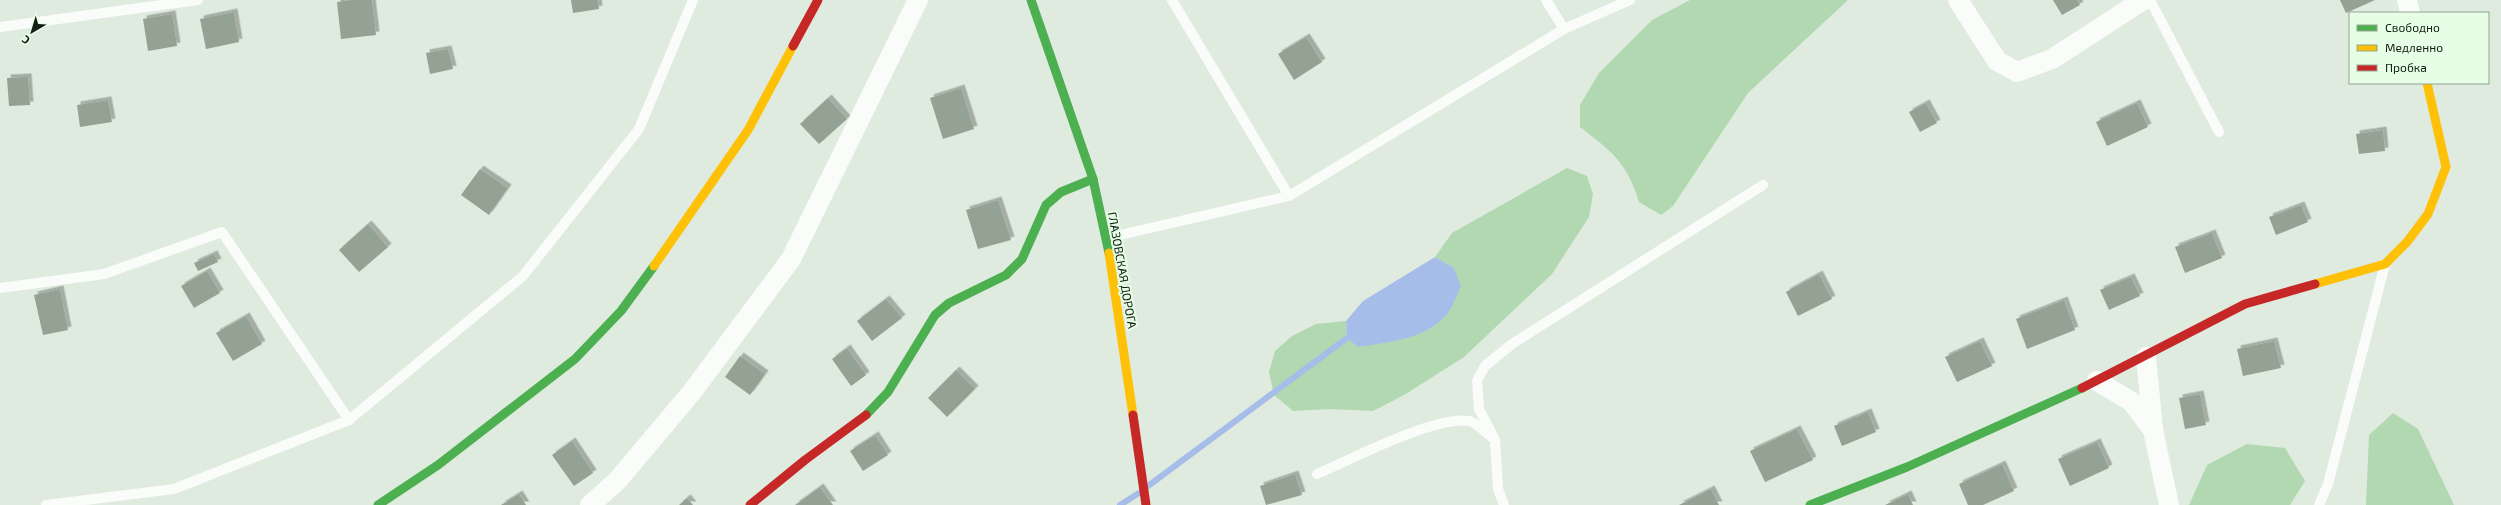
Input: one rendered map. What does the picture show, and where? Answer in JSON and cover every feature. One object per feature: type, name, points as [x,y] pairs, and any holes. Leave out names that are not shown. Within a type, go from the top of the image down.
[{"type":"street","points":[[378,505],[438,465],[575,359],[621,311],[675,238],[748,130],[818,0]]},
{"type":"street","points":[[590,505],[618,481],[692,392],[791,259],[918,0]]},
{"type":"street","name":"ГЛАЗОВСКАЯ ДОРОГА","points":[[1031,0],[1093,179],[1107,238],[1146,505]]},
{"type":"street","points":[[1958,0],[1997,61],[2017,72],[2052,59],[2143,0]]},
{"type":"street","points":[[2407,0],[2410,12]]},
{"type":"street","points":[[1810,505],[1907,467],[2098,381],[2245,304],[2385,264],[2407,242],[2428,214],[2446,167],[2427,84]]},
{"type":"street","points":[[750,505],[805,460],[863,418],[895,382],[936,315],[949,303],[1006,275],[1022,260],[1046,205],[1061,192],[1093,179]]},
{"type":"street","points":[[2146,357],[2154,430],[2169,505]]},
{"type":"street","points":[[2098,381],[2132,402],[2154,430]]},
{"type":"lane","points":[[0,27],[198,0]]},
{"type":"lane","points":[[46,505],[174,489],[349,420],[523,276],[639,129],[693,0]]},
{"type":"lane","points":[[1172,0],[1289,196]]},
{"type":"lane","points":[[1546,0],[1564,29]]},
{"type":"lane","points":[[1107,238],[1289,196],[1564,29],[1630,0]]},
{"type":"lane","points":[[2150,0],[2219,132]]},
{"type":"lane","points":[[1504,505],[1498,489],[1495,440],[1479,409],[1476,381],[1485,366],[1512,344],[1763,185]]},
{"type":"lane","points":[[0,288],[104,274],[222,232],[349,420]]},
{"type":"lane","points":[[2319,505],[2328,484],[2385,264]]},
{"type":"lane","points":[[1317,474],[1426,427],[1450,422],[1470,421],[1495,440]]},
{"type":"green space","points":[[1690,0],[1848,0],[1748,93],[1673,206],[1661,215],[1639,202],[1629,177],[1617,158],[1601,143],[1580,127],[1580,105],[1599,73],[1652,20]]},
{"type":"green space","points":[[1567,168],[1587,176],[1593,194],[1589,217],[1552,274],[1464,357],[1404,395],[1373,411],[1331,409],[1293,411],[1274,395],[1269,372],[1275,351],[1292,336],[1316,324],[1346,321],[1347,338],[1453,267],[1435,257],[1452,233]]},
{"type":"green space","points":[[2393,413],[2418,429],[2454,505],[2366,505],[2369,435]]},
{"type":"green space","points":[[2247,444],[2285,448],[2305,481],[2290,505],[2189,505],[2207,465]]},
{"type":"water","points":[[1435,257],[1453,267],[1461,286],[1451,308],[1441,320],[1431,328],[1408,338],[1395,341],[1358,347],[1347,338],[1346,321],[1363,301]]},
{"type":"building","points":[[372,0],[376,35],[341,39],[337,2]]},
{"type":"building","points":[[571,0],[598,0],[599,9],[573,13]]},
{"type":"building","points":[[2053,0],[2077,0],[2080,5],[2062,15]]},
{"type":"building","points":[[2340,0],[2375,0],[2346,13]]},
{"type":"building","points":[[234,12],[239,42],[206,49],[200,19]]},
{"type":"building","points":[[172,14],[177,46],[148,51],[143,19]]},
{"type":"building","points":[[1306,37],[1322,62],[1294,80],[1278,54]]},
{"type":"building","points":[[448,49],[453,69],[430,74],[426,53]]},
{"type":"building","points":[[28,77],[30,105],[9,106],[7,78]]},
{"type":"building","points":[[961,88],[974,129],[943,139],[930,98]]},
{"type":"building","points":[[828,98],[847,119],[819,144],[800,124]]},
{"type":"building","points":[[108,100],[112,122],[80,127],[77,105]]},
{"type":"building","points":[[1926,103],[1937,123],[1920,132],[1909,112]]},
{"type":"building","points":[[2137,103],[2148,127],[2107,146],[2096,122]]},
{"type":"building","points":[[2383,130],[2385,151],[2359,154],[2356,134]]},
{"type":"building","points":[[480,169],[508,188],[489,215],[461,195]]},
{"type":"building","points":[[998,200],[1011,240],[978,249],[966,210]]},
{"type":"building","points":[[2301,205],[2308,222],[2276,235],[2269,217]]},
{"type":"building","points":[[368,224],[388,247],[359,272],[339,250]]},
{"type":"building","points":[[2212,233],[2222,258],[2185,273],[2175,247]]},
{"type":"building","points":[[214,254],[218,262],[198,271],[194,263]]},
{"type":"building","points":[[207,271],[220,293],[194,308],[181,286]]},
{"type":"building","points":[[1819,274],[1832,299],[1798,316],[1786,292]]},
{"type":"building","points":[[2131,277],[2140,296],[2109,310],[2100,290]]},
{"type":"building","points":[[60,289],[68,330],[43,335],[34,295]]},
{"type":"building","points":[[886,299],[902,318],[872,341],[857,321]]},
{"type":"building","points":[[2064,300],[2075,330],[2027,349],[2016,319]]},
{"type":"building","points":[[246,316],[262,344],[233,361],[216,333]]},
{"type":"building","points":[[1980,341],[1992,366],[1957,382],[1945,357]]},
{"type":"building","points":[[2274,341],[2281,368],[2243,376],[2237,349]]},
{"type":"building","points":[[847,348],[866,375],[851,386],[832,359]]},
{"type":"building","points":[[740,356],[765,374],[750,395],[725,377]]},
{"type":"building","points":[[956,370],[975,389],[947,417],[928,398]]},
{"type":"building","points":[[2200,394],[2206,425],[2185,429],[2179,398]]},
{"type":"building","points":[[1868,412],[1876,432],[1842,446],[1834,426]]},
{"type":"building","points":[[1797,429],[1813,460],[1765,482],[1750,451]]},
{"type":"building","points":[[875,435],[888,455],[863,471],[850,451]]},
{"type":"building","points":[[572,441],[593,473],[574,486],[552,455]]},
{"type":"building","points":[[2097,442],[2109,468],[2070,486],[2058,459]]},
{"type":"building","points":[[2002,464],[2014,491],[1983,505],[1968,505],[1959,484]]},
{"type":"building","points":[[1295,474],[1302,495],[1266,505],[1260,486]]},
{"type":"building","points":[[820,487],[833,505],[795,505]]},
{"type":"building","points":[[1711,489],[1719,505],[1679,505]]},
{"type":"building","points":[[519,494],[526,505],[501,505]]},
{"type":"building","points":[[1908,494],[1913,505],[1885,505]]},
{"type":"building","points":[[687,498],[693,505],[679,505]]},
{"type":"waterway","points":[[1148,486],[1347,338]]},
{"type":"waterway","points":[[1120,505],[1139,493]]},
{"type":"traffic: fast","points":[[1031,0],[1093,179],[1109,253]]},
{"type":"traffic: fast","points":[[866,415],[888,392],[935,315],[949,303],[1006,275],[1022,259],[1046,205],[1061,192],[1093,179]]},
{"type":"traffic: fast","points":[[378,505],[438,465],[575,359],[621,311],[654,266]]},
{"type":"traffic: fast","points":[[1810,505],[1907,467],[2082,388]]},
{"type":"traffic: slow","points":[[654,266],[748,130],[793,46]]},
{"type":"traffic: slow","points":[[2315,284],[2385,264],[2407,242],[2428,214],[2446,167],[2427,84]]},
{"type":"traffic: slow","points":[[1109,253],[1133,415]]},
{"type":"traffic: jam","points":[[793,46],[818,0]]},
{"type":"traffic: jam","points":[[2082,388],[2245,304],[2315,284]]},
{"type":"traffic: jam","points":[[750,505],[805,460],[866,415]]},
{"type":"traffic: jam","points":[[1133,415],[1146,505]]}]
